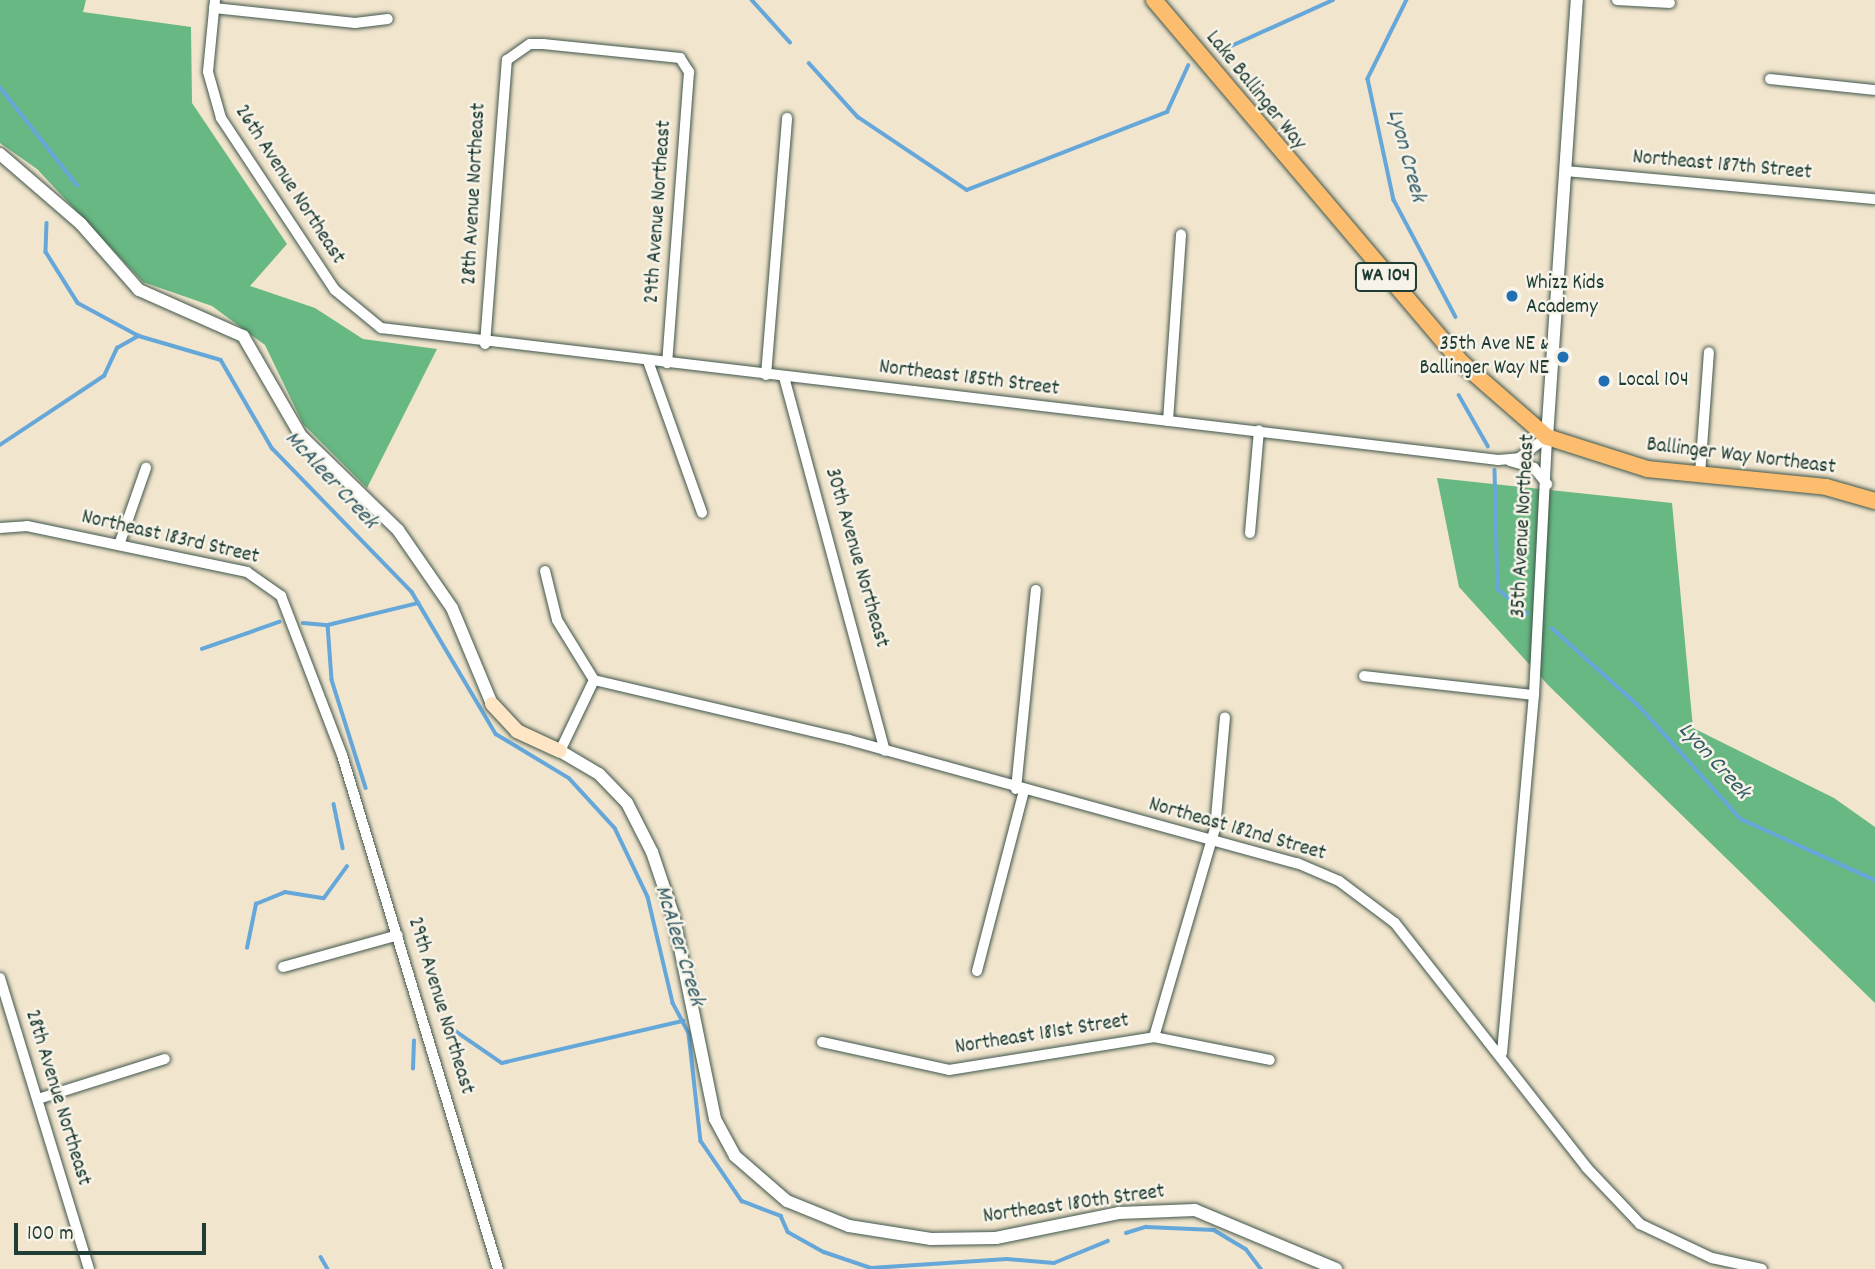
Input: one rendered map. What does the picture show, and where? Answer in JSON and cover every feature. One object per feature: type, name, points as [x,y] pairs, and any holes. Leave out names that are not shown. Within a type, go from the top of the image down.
[{"type":"main road","name":"Lake Ballinger Way","points":[[1154,0],[1297,175]]},
{"type":"main road","name":"Ballinger Way Northeast","points":[[1297,175],[1461,362],[1547,437],[1647,469],[1826,487],[1875,501]]},
{"type":"main road","points":[[492,705],[517,731],[560,751]]},
{"type":"street","name":"35th Avenue Northeast","points":[[1502,1053],[1534,695],[1548,490],[1547,437],[1577,0]]},
{"type":"street","points":[[1617,0],[1670,3]]},
{"type":"street","points":[[215,4],[355,23],[388,19]]},
{"type":"street","name":"26th Avenue Northeast","points":[[215,4],[208,72],[221,118],[335,290],[381,328]]},
{"type":"street","name":"28th Avenue Northeast","points":[[485,344],[501,72],[516,52],[543,44],[688,63]]},
{"type":"street","name":"29th Avenue Northeast","points":[[667,363],[688,63]]},
{"type":"street","points":[[1770,79],[1875,90]]},
{"type":"street","points":[[766,375],[787,118]]},
{"type":"street","points":[[0,154],[81,224],[139,290],[243,336],[301,436],[398,530],[452,608],[492,705]]},
{"type":"street","name":"Northeast 187th Street","points":[[1564,172],[1875,200]]},
{"type":"street","points":[[1168,421],[1181,234]]},
{"type":"street","name":"Northeast 185th Street","points":[[381,328],[485,344],[1508,460],[1534,468],[1548,490]]},
{"type":"street","points":[[1699,474],[1709,352]]},
{"type":"street","points":[[648,361],[702,513]]},
{"type":"street","name":"30th Avenue Northeast","points":[[784,377],[885,751]]},
{"type":"street","points":[[1250,533],[1259,430]]},
{"type":"street","points":[[1508,460],[1547,437]]},
{"type":"street","points":[[119,545],[146,468]]},
{"type":"street","name":"Northeast 183rd Street","points":[[0,528],[27,526],[265,580],[281,596],[342,755]]},
{"type":"street","points":[[545,571],[557,620],[594,680],[560,751]]},
{"type":"street","points":[[977,971],[1020,790],[1036,590]]},
{"type":"street","points":[[1364,676],[1534,695]]},
{"type":"street","name":"Northeast 182nd Street","points":[[594,680],[885,751],[1020,790],[1297,863],[1376,905],[1502,1053],[1586,1167],[1640,1224],[1712,1258],[1762,1269]]},
{"type":"street","points":[[1154,1037],[1208,839],[1215,829],[1226,717]]},
{"type":"street","name":"Northeast 180th Street","points":[[560,751],[599,774],[627,803],[652,852],[673,915],[715,1119],[735,1156],[778,1196],[849,1226],[931,1238],[996,1238],[1119,1213],[1195,1210],[1336,1269]]},
{"type":"street","name":"29th Avenue Northeast","points":[[342,755],[498,1269]]},
{"type":"street","points":[[283,967],[398,935]]},
{"type":"street","name":"28th Avenue Northeast","points":[[0,978],[89,1269]]},
{"type":"street","name":"Northeast 181st Street","points":[[822,1042],[949,1070],[1154,1037],[1270,1060]]},
{"type":"street","points":[[38,1099],[165,1059]]},
{"type":"green space","points":[[0,0],[86,0],[83,12],[191,27],[192,103],[287,244],[250,286],[315,308],[363,339],[437,349],[367,488],[303,424],[265,345],[212,306],[143,282],[37,169],[0,143]]},
{"type":"green space","points":[[1437,478],[1672,503],[1693,728],[1834,798],[1875,827],[1875,1003],[1548,685],[1459,587]]},
{"type":"waterway","points":[[752,0],[790,42]]},
{"type":"waterway","points":[[1218,52],[1333,0]]},
{"type":"waterway","name":"Lyon Creek","points":[[1407,0],[1368,79],[1394,200],[1456,317]]},
{"type":"waterway","points":[[809,63],[858,117],[967,190],[1167,112],[1188,66]]},
{"type":"waterway","name":"McAleer Creek","points":[[0,87],[77,185]]},
{"type":"waterway","name":"McAleer Creek","points":[[47,223],[46,252],[78,303],[139,336],[221,360],[272,448],[412,592],[496,734],[569,778],[615,828],[648,897],[673,1003],[689,1033],[701,1141],[742,1201],[781,1216],[788,1232],[824,1252],[871,1268],[1007,1259],[1054,1263],[1108,1241]]},
{"type":"waterway","points":[[0,445],[104,376],[117,348],[139,336]]},
{"type":"waterway","name":"Lyon Creek","points":[[1459,395],[1488,446]]},
{"type":"waterway","name":"Lyon Creek","points":[[1495,470],[1498,589],[1527,613]]},
{"type":"waterway","points":[[303,623],[328,625],[418,603]]},
{"type":"waterway","points":[[202,649],[279,622]]},
{"type":"waterway","points":[[328,625],[332,680],[366,788]]},
{"type":"waterway","name":"Lyon Creek","points":[[1552,628],[1640,707],[1741,819],[1875,880]]},
{"type":"waterway","points":[[334,804],[343,848]]},
{"type":"waterway","points":[[247,948],[256,904],[285,892],[324,898],[347,866]]},
{"type":"waterway","points":[[454,1030],[502,1063],[683,1021]]},
{"type":"waterway","points":[[413,1069],[414,1041]]},
{"type":"waterway","name":"McAleer Creek","points":[[1126,1233],[1146,1227],[1214,1230],[1246,1249],[1261,1269]]},
{"type":"waterway","points":[[321,1257],[328,1269]]},
{"type":"place","name":"Whizz Kids Academy","points":[[1512,296]]},
{"type":"place","name":"35th Ave NE & Ballinger Way NE","points":[[1563,357]]},
{"type":"place","name":"Local 104","points":[[1604,381]]}]
